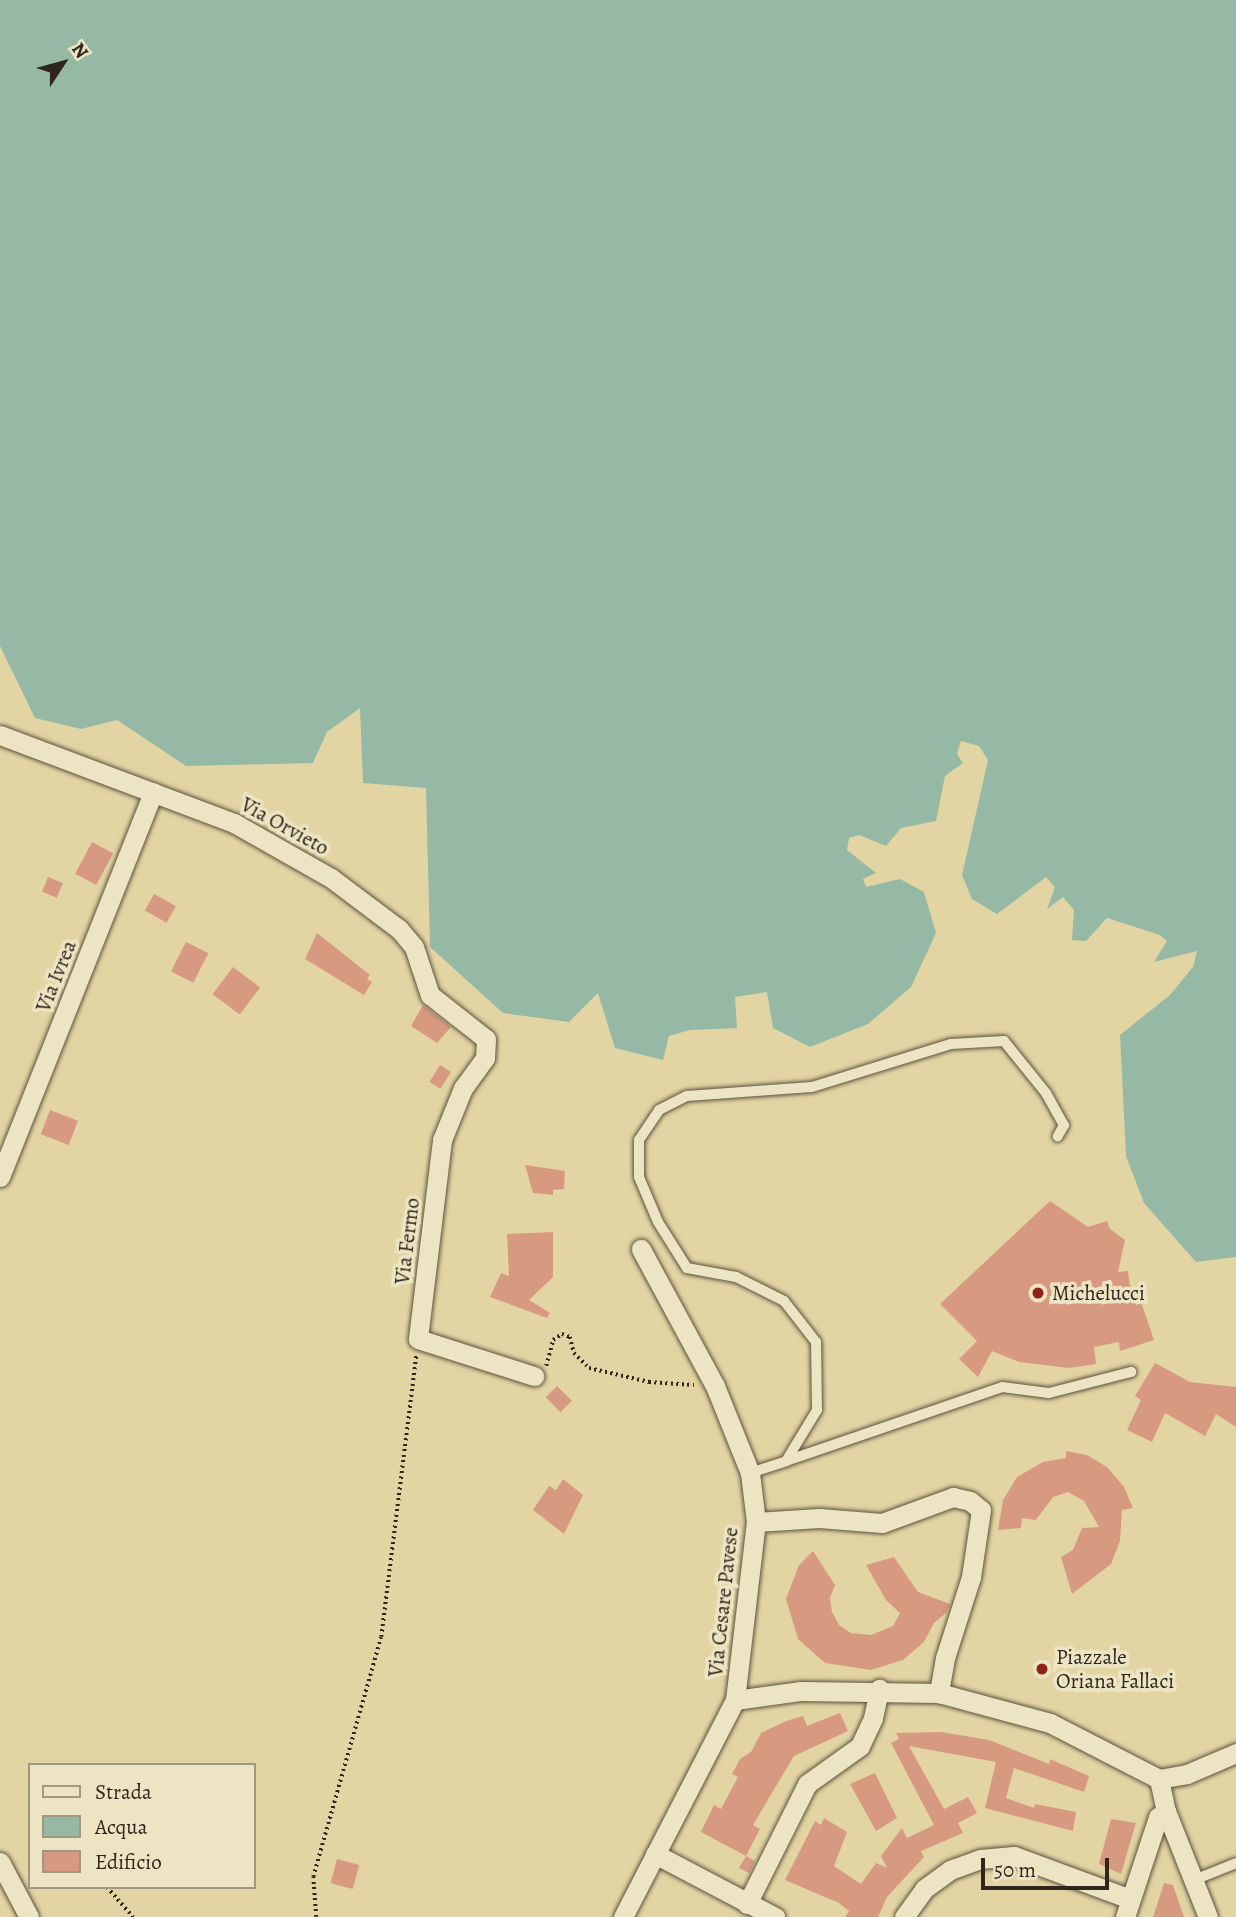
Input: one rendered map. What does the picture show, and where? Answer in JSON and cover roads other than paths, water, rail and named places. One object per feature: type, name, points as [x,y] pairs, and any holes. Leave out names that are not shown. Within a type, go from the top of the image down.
[{"type":"street","name":"Via Orvieto","points":[[0,735],[153,792],[276,845],[380,914],[414,947],[430,995],[486,1039]]},
{"type":"street","name":"Via Ivrea","points":[[0,1177],[153,792]]},
{"type":"street","name":"Via Fermo","points":[[486,1039],[485,1058],[463,1088],[442,1140],[418,1339],[534,1376]]},
{"type":"street","name":"Via Cesare Pavese","points":[[623,1917],[735,1700],[756,1522],[750,1473],[715,1386],[641,1249]]},
{"type":"street","points":[[756,1522],[819,1518],[882,1522],[953,1497],[970,1501],[981,1510],[971,1577],[945,1658],[939,1693]]},
{"type":"street","points":[[747,1904],[807,1784],[860,1746],[873,1718],[879,1689]]},
{"type":"street","points":[[735,1700],[801,1691],[879,1689],[939,1693],[1050,1723],[1159,1779],[1187,1774],[1236,1753]]},
{"type":"street","points":[[1159,1779],[1166,1811],[1208,1917]]},
{"type":"street","points":[[904,1917],[924,1889],[950,1870],[980,1859],[1014,1856],[1128,1908],[1158,1817],[1166,1811]]},
{"type":"street","points":[[655,1854],[775,1917]]},
{"type":"street","points":[[0,1863],[29,1917]]},
{"type":"lane","points":[[786,1461],[817,1410],[816,1342],[784,1301],[736,1277],[687,1268],[658,1222],[639,1177],[639,1140],[659,1110],[687,1096],[812,1087],[951,1044],[1004,1041],[1046,1093],[1064,1125],[1058,1136]]},
{"type":"lane","points":[[750,1473],[1002,1387],[1049,1393],[1131,1372]]},
{"type":"lane","points":[[1194,1880],[1236,1863]]},
{"type":"water","points":[[0,0],[1236,0],[1236,1257],[1196,1262],[1144,1203],[1126,1156],[1120,1035],[1170,995],[1193,967],[1197,951],[1154,962],[1167,941],[1160,935],[1107,918],[1086,941],[1072,940],[1074,910],[1063,897],[1047,909],[1055,887],[1046,877],[997,914],[972,899],[962,875],[988,760],[979,746],[961,741],[957,754],[963,763],[945,776],[936,821],[901,828],[886,846],[859,835],[849,838],[847,850],[876,873],[863,879],[866,887],[900,879],[924,892],[936,933],[911,987],[868,1024],[810,1047],[773,1028],[767,992],[735,997],[737,1028],[690,1030],[669,1036],[663,1060],[615,1048],[598,993],[569,1022],[503,1013],[430,947],[426,788],[363,783],[360,708],[327,732],[313,763],[186,766],[117,720],[81,729],[35,718],[0,646]]},
{"type":"place","name":"Michelucci","points":[[1038,1293]]},
{"type":"place","name":"Piazzale Oriana Fallaci","points":[[1042,1669]]}]
